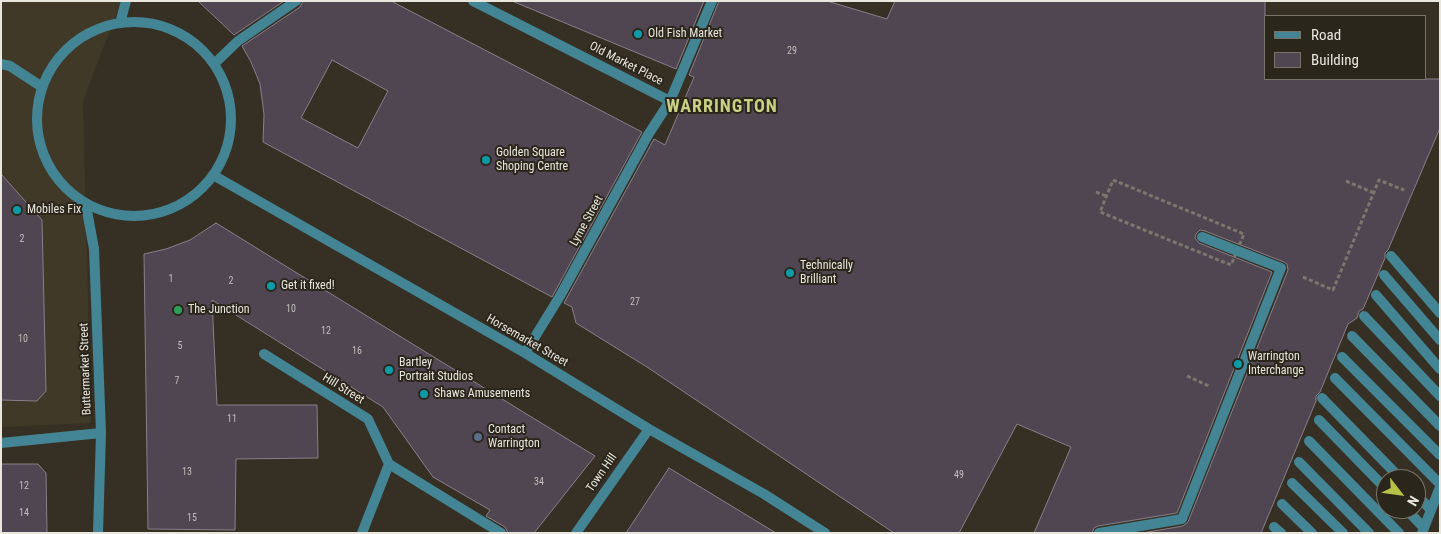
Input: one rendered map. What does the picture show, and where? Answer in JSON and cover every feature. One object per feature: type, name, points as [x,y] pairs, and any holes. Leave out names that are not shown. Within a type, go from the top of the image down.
[{"type":"street","points":[[120,23],[126,1]]},
{"type":"street","points":[[214,64],[238,41],[296,1]]},
{"type":"street","name":"Old Market Place","points":[[473,1],[670,101],[712,1]]},
{"type":"street","points":[[120,23],[148,23],[174,31],[198,46],[214,64],[225,85],[231,108],[230,132],[224,155],[213,175],[194,196],[169,210],[141,217],[113,215],[86,205],[64,188],[48,167],[38,141],[36,114],[42,87],[54,63],[72,44],[94,30],[120,23]]},
{"type":"street","points":[[1,64],[10,66],[42,87]]},
{"type":"street","name":"Lyme Street","points":[[525,353],[557,301],[648,135],[670,101]]},
{"type":"street","name":"Horsemarket Street","points":[[213,175],[525,353],[649,429],[764,494],[820,531]]},
{"type":"street","name":"Buttermarket Street","points":[[86,205],[94,249],[101,434],[98,533]]},
{"type":"street","points":[[1099,533],[1182,519],[1281,268],[1202,237]]},
{"type":"street","points":[[1392,256],[1440,313]]},
{"type":"street","points":[[1384,275],[1440,340]]},
{"type":"street","points":[[1376,295],[1440,369]]},
{"type":"street","points":[[1364,316],[1440,396]]},
{"type":"street","points":[[1352,336],[1440,426]]},
{"type":"street","name":"Hill Street","points":[[264,354],[368,419],[389,464]]},
{"type":"street","points":[[1342,357],[1440,455]]},
{"type":"street","points":[[1335,378],[1440,485],[1423,530],[1414,519]]},
{"type":"street","points":[[1322,398],[1392,469]]},
{"type":"street","points":[[1319,420],[1376,479]]},
{"type":"street","name":"Town Hill","points":[[576,533],[649,429]]},
{"type":"street","points":[[1,443],[101,434]]},
{"type":"street","points":[[1309,441],[1399,533]]},
{"type":"street","points":[[1299,462],[1370,533]]},
{"type":"street","points":[[362,533],[389,464],[501,533]]},
{"type":"street","points":[[1292,482],[1343,533]]},
{"type":"street","points":[[1282,504],[1312,533]]},
{"type":"street","points":[[1426,505],[1431,510]]},
{"type":"path","points":[[1231,266],[1100,212],[1106,196],[1113,180],[1244,234]]},
{"type":"path","points":[[1281,268],[1334,290],[1379,180],[1404,190]]},
{"type":"path","points":[[1346,181],[1374,193]]},
{"type":"path","points":[[1096,192],[1106,196]]},
{"type":"shaded area","points":[[1,1],[121,1],[83,101],[91,423],[1,427]]},
{"type":"building","points":[[198,1],[284,1],[234,35]]},
{"type":"building","name":"Golden Square Shoping Centre","points":[[303,1],[391,1],[642,132],[552,297],[263,142],[264,114],[260,84],[242,46],[300,7]],"holes":[[[332,60],[388,91],[358,148],[301,118]]]},
{"type":"building","name":"Old Fish Market","points":[[512,1],[704,1],[676,69]]},
{"type":"building","points":[[719,1],[827,1],[887,19],[895,1],[1265,1],[1264,80],[1440,79],[1440,128],[1388,250],[1385,253],[1385,258],[1363,309],[1359,311],[1357,318],[1348,324],[1320,392],[1316,396],[1316,401],[1261,533],[1142,533],[1183,526],[1188,522],[1288,270],[1287,264],[1284,262],[1200,230],[1195,238],[1199,243],[1272,272],[1177,513],[1098,526],[1094,528],[1092,533],[1034,533],[1071,447],[1017,424],[959,533],[894,533],[647,367],[576,323],[572,307],[564,303],[654,139],[665,145],[694,77],[689,75]]},
{"type":"building","points":[[1,174],[42,220],[46,391],[37,401],[1,400]]},
{"type":"building","points":[[216,223],[595,456],[534,533],[508,533],[505,527],[486,516],[490,510],[433,477],[383,407],[212,300],[217,405],[317,405],[318,458],[236,459],[235,530],[148,529],[144,254],[166,249],[190,240]]},
{"type":"building","points":[[1,464],[38,464],[46,473],[47,533],[1,533]]},
{"type":"building","points":[[669,468],[776,533],[626,533]]},
{"type":"place","name":"Old Fish Market","points":[[638,34]]},
{"type":"place","name":"Golden Square Shoping Centre","points":[[486,160]]},
{"type":"place","name":"Mobiles Fix","points":[[17,210]]},
{"type":"place","name":"Technically Brilliant","points":[[790,273]]},
{"type":"place","name":"Get it fixed!","points":[[271,286]]},
{"type":"place","name":"The Junction","points":[[178,310]]},
{"type":"place","name":"Warrington Interchange","points":[[1238,364]]},
{"type":"place","name":"Bartley Portrait Studios","points":[[389,370]]},
{"type":"place","name":"Shaws Amusements","points":[[424,394]]},
{"type":"place","name":"Contact Warrington","points":[[478,437]]},
{"type":"district","name":"WARRINGTON","points":[[722,107]]}]
